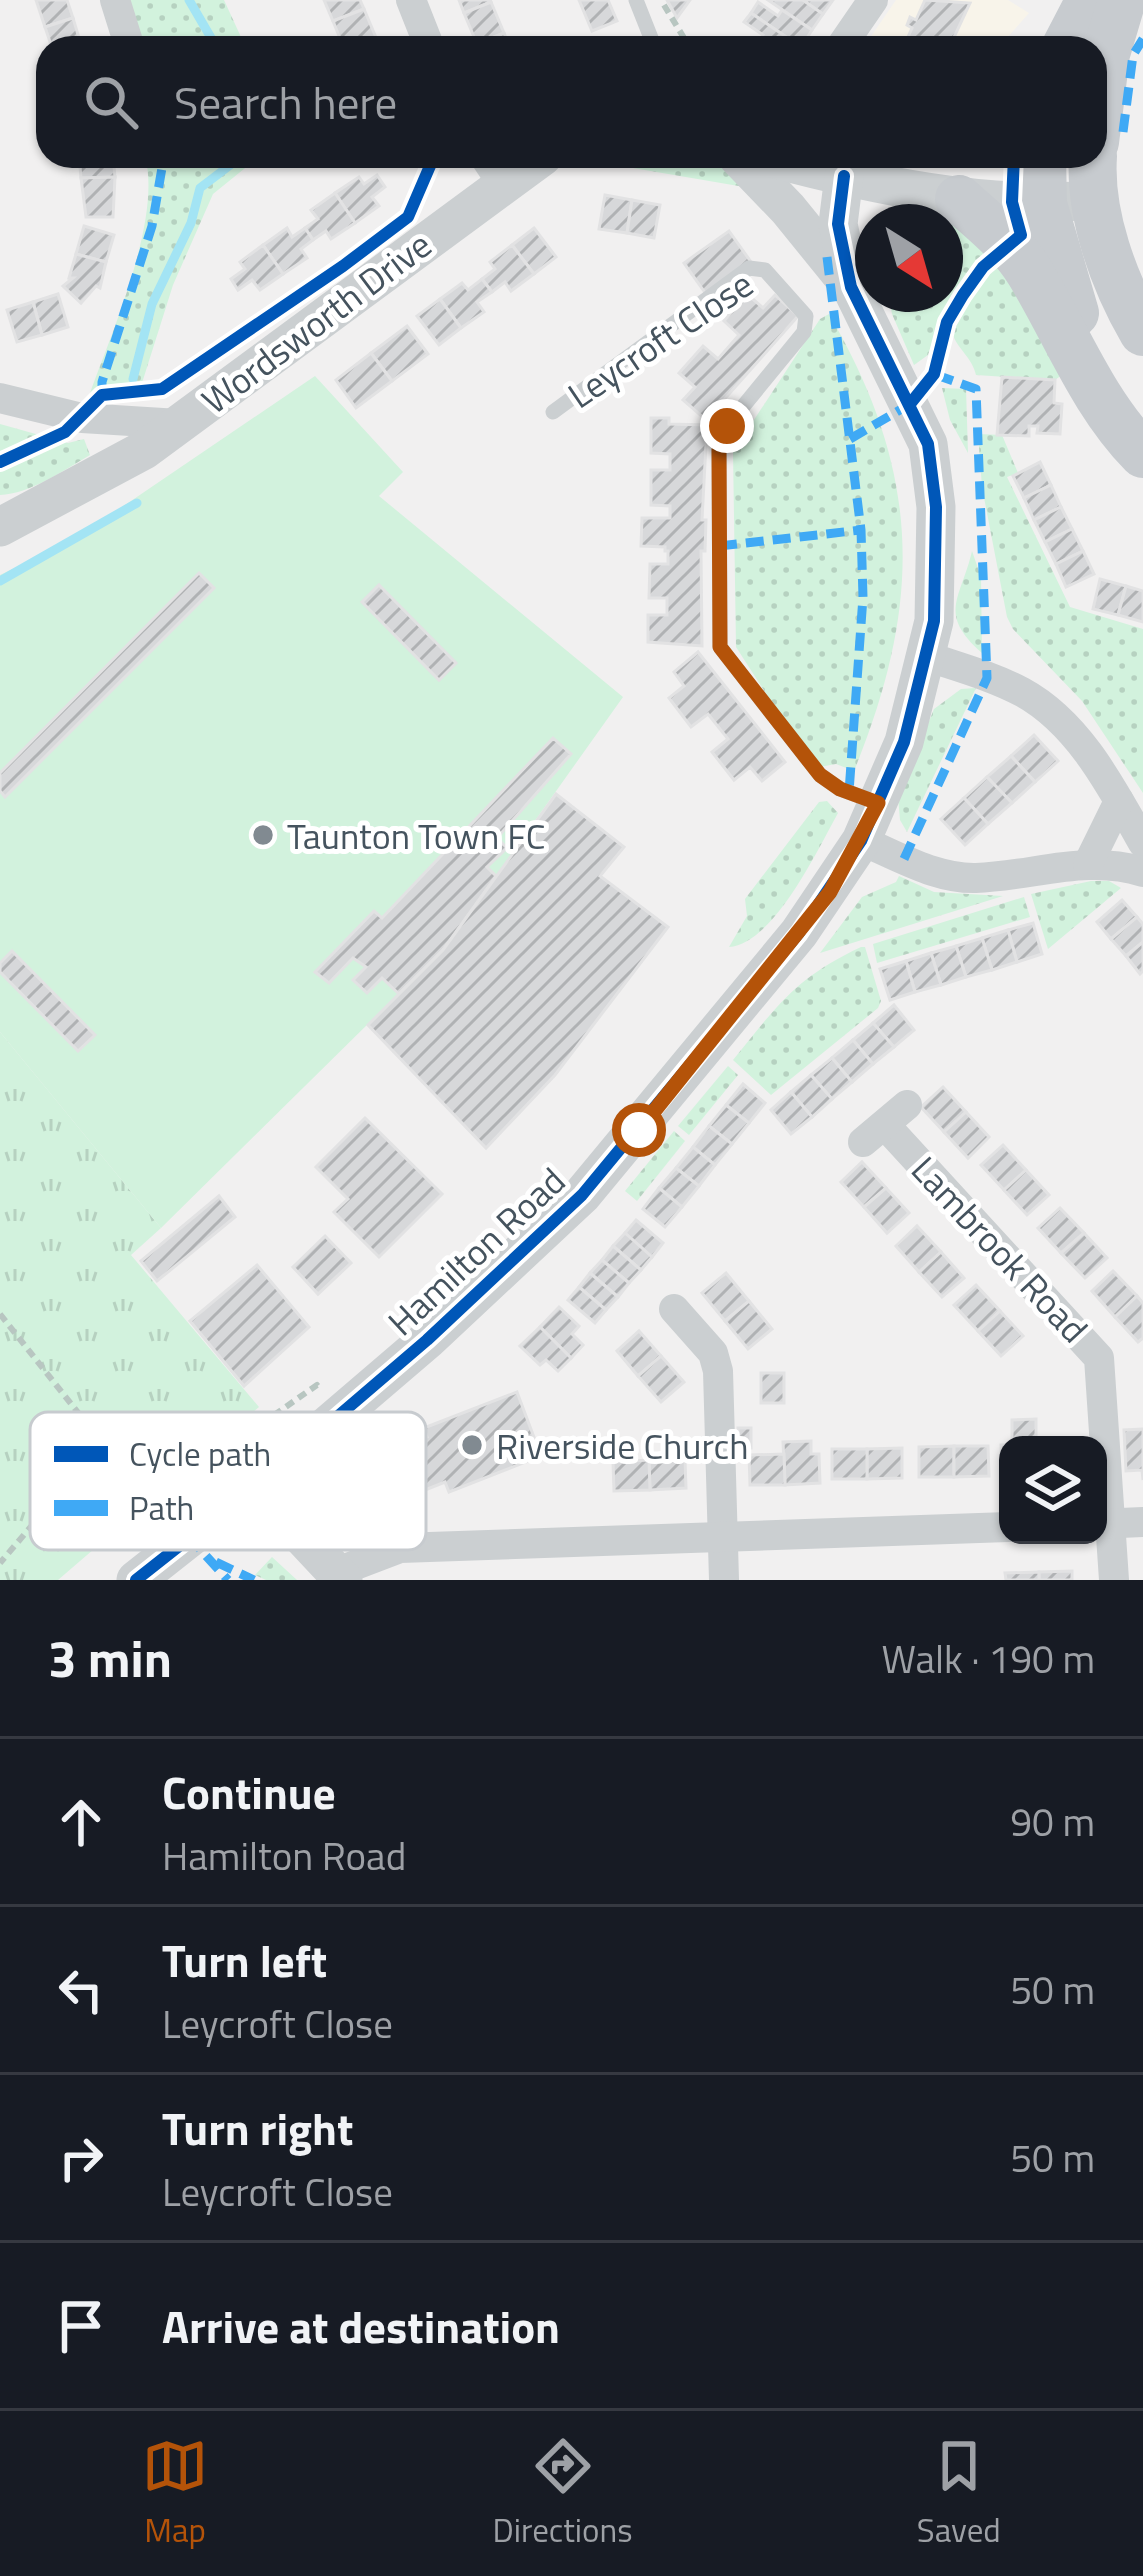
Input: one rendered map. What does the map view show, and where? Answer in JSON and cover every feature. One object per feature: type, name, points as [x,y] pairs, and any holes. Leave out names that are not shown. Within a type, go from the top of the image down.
[{"type":"main road","points":[[1070,36],[1090,0]]},
{"type":"main road","points":[[1107,51],[1122,0]]},
{"type":"main road","points":[[1095,178],[1116,277],[1143,332]]},
{"type":"main road","points":[[1042,180],[1068,298],[1120,392],[1143,416]]},
{"type":"main road","points":[[959,199],[1010,245],[1030,272],[1080,370],[1143,454]]},
{"type":"street","points":[[115,0],[126,36]]},
{"type":"street","points":[[411,0],[425,36]]},
{"type":"street","points":[[848,36],[873,0]]},
{"type":"street","name":"Hamilton Road","points":[[749,168],[855,266]]},
{"type":"street","points":[[812,168],[959,199]]},
{"type":"street","points":[[844,176],[864,168]]},
{"type":"street","name":"Wordsworth Drive","points":[[0,398],[82,418],[179,424],[493,170]]},
{"type":"street","name":"Hamilton Road","points":[[844,176],[838,224],[855,258]]},
{"type":"street","points":[[948,204],[1042,180],[1095,178]]},
{"type":"street","name":"Hamilton Road","points":[[342,1412],[488,1286],[582,1195],[799,933],[861,841],[904,742],[934,621],[936,580],[936,507],[928,444],[877,312]]},
{"type":"street","points":[[0,527],[128,460],[179,424]]},
{"type":"street","points":[[926,656],[1023,693],[1065,724],[1143,843]]},
{"type":"street","points":[[1088,864],[1119,801]]},
{"type":"street","points":[[861,841],[932,872],[973,878],[1088,864],[1117,864],[1143,872]]},
{"type":"street","name":"Lambrook Road","points":[[885,1124],[1099,1358],[1101,1436]]},
{"type":"street","points":[[672,1311],[713,1353],[718,1371],[724,1580]]},
{"type":"street","points":[[1107,1524],[1143,1522]]},
{"type":"street","points":[[426,1548],[999,1527]]},
{"type":"street","name":"Lambrook Road","points":[[1107,1544],[1114,1580]]},
{"type":"street","name":"Hamilton Road","points":[[136,1580],[174,1550]]},
{"type":"street","points":[[315,1550],[340,1576],[398,1550]]},
{"type":"lane","points":[[636,0],[650,36]]},
{"type":"lane","name":"Leycroft Close","points":[[554,412],[749,268],[765,270],[806,316],[804,332],[727,426],[719,450],[720,647],[820,775],[840,789],[878,803]]},
{"type":"path","points":[[662,0],[683,36]]},
{"type":"path","points":[[0,1313],[78,1412]]},
{"type":"path","points":[[279,1412],[316,1385],[338,1412]]},
{"type":"path","points":[[0,1563],[30,1528]]},
{"type":"shaded area","points":[[896,0],[1008,0],[1029,13],[1009,36],[871,36]]},
{"type":"green space","points":[[127,0],[224,0],[240,36],[139,36]]},
{"type":"green space","points":[[146,168],[245,168],[213,194],[173,285],[142,383],[113,384],[90,393],[141,243]]},
{"type":"green space","points":[[633,168],[725,168],[756,189]]},
{"type":"green space","points":[[965,225],[988,237],[1066,372],[1055,380],[976,375],[952,333],[937,327],[928,355],[914,365],[892,314],[963,312]]},
{"type":"green space","points":[[829,314],[882,429],[896,484],[902,539],[901,594],[892,651],[854,771],[836,764],[814,768],[736,647],[733,452],[820,319]]},
{"type":"green space","name":"Taunton Town FC","points":[[315,376],[403,472],[379,496],[623,697],[443,950],[161,1228],[0,1032],[0,575],[75,539]]},
{"type":"green space","points":[[942,388],[966,389],[968,453],[950,420]]},
{"type":"green space","points":[[0,424],[68,443],[84,439],[90,455],[35,486],[0,495]]},
{"type":"green space","points":[[978,434],[1002,435],[1018,473],[1007,477],[1070,607],[1143,629],[1143,793],[1082,701],[1007,617],[982,487]]},
{"type":"green space","points":[[972,551],[981,577],[982,653],[956,616]]},
{"type":"green space","points":[[976,688],[907,832],[900,820],[898,797],[934,709],[961,689]]},
{"type":"green space","points":[[827,801],[838,813],[792,893],[762,930],[729,947],[747,916],[745,899],[819,802]]},
{"type":"green space","points":[[899,876],[934,892],[1003,896],[820,953],[862,897],[896,882]]},
{"type":"green space","points":[[1109,881],[1121,888],[1048,949],[1031,894]]},
{"type":"green space","points":[[1024,897],[1030,917],[877,963],[873,944]]},
{"type":"green space","points":[[865,947],[881,1001],[878,1008],[771,1095],[733,1060],[803,982]]},
{"type":"green space","points":[[0,1032],[161,1228],[131,1255],[259,1407],[253,1412],[30,1412],[30,1550],[93,1550],[58,1580],[0,1580]]},
{"type":"green space","points":[[728,1066],[738,1075],[689,1135],[678,1126]]},
{"type":"green space","points":[[674,1131],[685,1141],[637,1201],[625,1191]]},
{"type":"green space","points":[[272,1557],[297,1580],[266,1580],[255,1575]]},
{"type":"building","points":[[36,0],[67,0],[73,18],[45,27]]},
{"type":"building","points":[[324,0],[360,0],[364,9],[333,21]]},
{"type":"building","points":[[459,0],[490,0],[491,2],[464,13]]},
{"type":"building","points":[[579,0],[608,0],[617,21],[592,31]]},
{"type":"building","points":[[667,0],[690,0],[677,18]]},
{"type":"building","points":[[768,0],[803,0],[823,14],[812,30]]},
{"type":"building","points":[[803,0],[833,0],[823,14]]},
{"type":"building","points":[[925,0],[970,3],[955,36],[908,36],[910,17],[916,20]]},
{"type":"building","points":[[491,2],[504,33],[474,36],[464,13]]},
{"type":"building","points":[[758,2],[778,16],[782,10],[812,30],[808,36],[785,36],[751,13]]},
{"type":"building","points":[[364,9],[375,36],[339,36],[333,21]]},
{"type":"building","points":[[751,13],[785,36],[762,36],[744,22]]},
{"type":"building","points":[[73,18],[78,36],[48,36],[45,27]]},
{"type":"building","points":[[80,168],[114,168],[115,177],[81,178]]},
{"type":"building","points":[[377,175],[385,187],[372,197],[379,206],[355,223],[335,193],[359,177],[364,184]]},
{"type":"building","points":[[115,177],[113,217],[86,217],[81,178]]},
{"type":"building","points":[[335,193],[355,223],[331,239],[326,231],[313,240],[305,228],[318,219],[311,210]]},
{"type":"building","points":[[605,195],[632,200],[627,233],[599,229]]},
{"type":"building","points":[[632,200],[660,205],[654,238],[627,233]]},
{"type":"building","points":[[84,226],[114,235],[106,262],[76,254]]},
{"type":"building","points":[[287,228],[292,237],[305,228],[313,240],[301,249],[307,258],[283,274],[263,245]]},
{"type":"building","points":[[534,228],[556,257],[534,274],[512,245]]},
{"type":"building","points":[[729,231],[751,262],[706,294],[684,263]]},
{"type":"building","points":[[263,245],[283,274],[260,290],[252,280],[238,290],[231,279],[245,269],[240,262]]},
{"type":"building","points":[[512,245],[534,274],[511,291],[505,282],[492,292],[482,279],[495,269],[490,262]]},
{"type":"building","points":[[76,254],[106,262],[100,288],[96,286],[81,303],[63,286],[73,278],[69,278]]},
{"type":"building","points":[[482,279],[492,292],[477,302],[484,312],[461,328],[440,299],[462,283],[468,290]]},
{"type":"building","points":[[58,294],[68,327],[42,335],[33,302]]},
{"type":"building","points":[[747,294],[763,308],[775,295],[798,316],[706,420],[683,400],[695,387],[679,373],[703,346],[718,359],[739,335],[724,321]]},
{"type":"building","points":[[440,299],[461,328],[439,345],[417,316]]},
{"type":"building","points":[[33,302],[42,335],[17,342],[7,310]]},
{"type":"building","points":[[407,326],[428,354],[392,381],[371,353]]},
{"type":"building","points":[[371,353],[392,381],[356,408],[336,380]]},
{"type":"building","points":[[1002,377],[1055,380],[1054,403],[1062,404],[1060,434],[1037,433],[1038,426],[1029,426],[1029,436],[997,435]]},
{"type":"building","points":[[651,418],[669,418],[669,424],[707,425],[702,646],[648,642],[648,615],[667,615],[667,598],[649,598],[650,564],[668,564],[668,551],[641,546],[642,518],[670,518],[670,506],[651,505],[651,470],[670,470],[670,454],[651,453]]},
{"type":"building","points":[[1040,462],[1051,485],[1024,498],[1013,476]]},
{"type":"building","points":[[1051,485],[1061,507],[1034,520],[1024,498]]},
{"type":"building","points":[[1061,507],[1072,529],[1045,542],[1034,520]]},
{"type":"building","points":[[1072,529],[1083,551],[1056,564],[1045,542]]},
{"type":"building","points":[[1083,551],[1094,574],[1066,587],[1056,564]]},
{"type":"building","points":[[199,573],[214,588],[5,797],[0,791],[0,773]]},
{"type":"building","points":[[1100,579],[1126,586],[1118,615],[1093,609]]},
{"type":"building","points":[[379,585],[456,663],[439,680],[362,602]]},
{"type":"building","points":[[1126,586],[1143,591],[1143,622],[1118,615]]},
{"type":"building","points":[[698,652],[785,762],[762,781],[750,767],[734,780],[712,752],[728,739],[708,714],[691,727],[669,698],[684,686],[674,672]]},
{"type":"building","points":[[1034,735],[1058,761],[1035,782],[1011,756]]},
{"type":"building","points":[[553,738],[571,754],[497,838],[507,848],[487,867],[496,876],[443,950],[399,994],[382,978],[367,993],[353,980],[366,967],[353,958],[329,983],[315,972],[374,911],[382,918]]},
{"type":"building","points":[[1011,756],[1035,782],[1012,803],[987,777]]},
{"type":"building","points":[[987,777],[1012,803],[988,824],[964,798]]},
{"type":"building","points":[[556,794],[624,847],[600,876],[668,927],[555,1075],[486,1148],[368,1025],[443,950]]},
{"type":"building","points":[[964,798],[988,824],[965,845],[941,819]]},
{"type":"building","points":[[1122,900],[1137,917],[1111,939],[1097,922]]},
{"type":"building","points":[[1137,917],[1143,924],[1143,942],[1126,956],[1111,939]]},
{"type":"building","points":[[1033,923],[1042,954],[1017,962],[1008,930]]},
{"type":"building","points":[[1008,930],[1017,962],[992,970],[982,938]]},
{"type":"building","points":[[982,938],[992,970],[966,977],[956,946]]},
{"type":"building","points":[[1143,942],[1143,971],[1140,974],[1126,956]]},
{"type":"building","points":[[956,946],[966,977],[941,985],[931,953]]},
{"type":"building","points":[[12,951],[95,1035],[78,1051],[0,972],[0,963]]},
{"type":"building","points":[[931,953],[941,985],[915,992],[906,961]]},
{"type":"building","points":[[906,961],[915,992],[890,1000],[880,969]]},
{"type":"building","points":[[894,1005],[914,1030],[894,1047],[873,1023]]},
{"type":"building","points":[[873,1023],[894,1047],[873,1064],[853,1040]]},
{"type":"building","points":[[853,1040],[873,1064],[852,1082],[832,1058]]},
{"type":"building","points":[[832,1058],[852,1082],[832,1099],[811,1075]]},
{"type":"building","points":[[811,1075],[832,1099],[812,1117],[791,1092]]},
{"type":"building","points":[[743,1084],[765,1103],[749,1123],[726,1105]]},
{"type":"building","points":[[943,1087],[966,1112],[944,1132],[921,1107]]},
{"type":"building","points":[[791,1092],[812,1117],[791,1134],[771,1110]]},
{"type":"building","points":[[726,1105],[749,1123],[732,1144],[709,1126]]},
{"type":"building","points":[[966,1112],[989,1137],[968,1158],[944,1132]]},
{"type":"building","points":[[365,1118],[442,1194],[379,1257],[334,1212],[348,1199],[316,1167]]},
{"type":"building","points":[[709,1126],[732,1144],[715,1165],[693,1147]]},
{"type":"building","points":[[1003,1145],[1026,1170],[1004,1190],[981,1165]]},
{"type":"building","points":[[693,1147],[715,1165],[699,1186],[676,1168]]},
{"type":"building","points":[[862,1162],[886,1188],[864,1207],[841,1182]]},
{"type":"building","points":[[676,1168],[699,1186],[682,1207],[659,1188]]},
{"type":"building","points":[[1026,1170],[1049,1195],[1027,1215],[1004,1190]]},
{"type":"building","points":[[659,1188],[682,1207],[665,1227],[643,1209]]},
{"type":"building","points":[[886,1188],[909,1213],[887,1233],[864,1207]]},
{"type":"building","points":[[219,1196],[235,1217],[157,1281],[141,1261]]},
{"type":"building","points":[[1060,1208],[1084,1233],[1061,1253],[1038,1228]]},
{"type":"building","points":[[636,1220],[663,1243],[652,1257],[625,1233]]},
{"type":"building","points":[[917,1226],[941,1252],[919,1272],[896,1246]]},
{"type":"building","points":[[625,1233],[652,1257],[641,1270],[613,1246]]},
{"type":"building","points":[[1084,1233],[1107,1258],[1085,1278],[1061,1253]]},
{"type":"building","points":[[325,1236],[351,1263],[318,1294],[293,1267]]},
{"type":"building","points":[[613,1246],[641,1270],[629,1283],[602,1260]]},
{"type":"building","points":[[941,1252],[964,1278],[942,1297],[919,1272]]},
{"type":"building","points":[[602,1260],[629,1283],[618,1297],[590,1273]]},
{"type":"building","points":[[257,1265],[309,1327],[244,1386],[190,1321]]},
{"type":"building","points":[[1113,1271],[1137,1296],[1115,1317],[1092,1291]]},
{"type":"building","points":[[590,1273],[618,1297],[606,1310],[579,1287]]},
{"type":"building","points":[[726,1273],[749,1301],[725,1321],[702,1293]]},
{"type":"building","points":[[976,1285],[1000,1311],[978,1331],[954,1305]]},
{"type":"building","points":[[579,1287],[606,1310],[595,1323],[568,1300]]},
{"type":"building","points":[[1137,1296],[1143,1303],[1143,1338],[1138,1342],[1115,1317]]},
{"type":"building","points":[[749,1301],[772,1329],[748,1349],[725,1321]]},
{"type":"building","points":[[559,1307],[579,1326],[572,1334],[583,1345],[571,1358],[540,1327]]},
{"type":"building","points":[[1000,1311],[1023,1336],[1001,1356],[978,1331]]},
{"type":"building","points":[[540,1327],[571,1358],[558,1371],[546,1360],[540,1365],[520,1346]]},
{"type":"building","points":[[639,1331],[661,1356],[638,1376],[617,1351]]},
{"type":"building","points":[[661,1356],[684,1382],[661,1402],[638,1376]]},
{"type":"building","points":[[761,1373],[784,1373],[784,1403],[761,1403]]},
{"type":"building","name":"Riverside Church","points":[[517,1392],[541,1456],[449,1492],[445,1482],[426,1490],[426,1427]]},
{"type":"building","points":[[1036,1419],[1036,1436],[1012,1436],[1012,1420]]},
{"type":"building","points":[[738,1428],[751,1428],[751,1448],[739,1448]]},
{"type":"building","points":[[1143,1429],[1143,1480],[1142,1470],[1126,1471],[1124,1430]]},
{"type":"building","points":[[811,1441],[811,1454],[819,1454],[820,1483],[785,1485],[783,1442]]},
{"type":"building","points":[[954,1446],[954,1477],[919,1477],[919,1447]]},
{"type":"building","points":[[954,1446],[988,1446],[989,1476],[954,1477]]},
{"type":"building","points":[[902,1448],[902,1478],[867,1479],[867,1449]]},
{"type":"building","points":[[832,1449],[867,1449],[867,1479],[832,1479]]},
{"type":"building","points":[[784,1454],[785,1485],[750,1485],[749,1455]]},
{"type":"building","points":[[685,1459],[686,1488],[650,1490],[649,1460]]},
{"type":"building","points":[[649,1460],[650,1490],[614,1491],[613,1462]]},
{"type":"building","points":[[1072,1571],[1072,1580],[1039,1580],[1039,1572]]},
{"type":"building","points":[[1039,1572],[1039,1580],[1006,1580],[1005,1573]]},
{"type":"waterway","points":[[189,0],[210,36]]},
{"type":"waterway","points":[[133,379],[152,304],[191,223],[200,188],[226,168]]},
{"type":"waterway","points":[[0,581],[137,503]]},
{"type":"marked path","points":[[1123,132],[1133,55],[1143,39]]},
{"type":"marked path","points":[[102,395],[102,382],[152,226],[162,168]]},
{"type":"marked path","points":[[827,257],[861,530],[863,597],[849,792]]},
{"type":"marked path","points":[[904,859],[987,678],[976,389],[934,374]]},
{"type":"marked path","points":[[850,439],[910,404]]},
{"type":"marked path","points":[[719,546],[861,530]]},
{"type":"marked path","points":[[201,1550],[228,1580]]},
{"type":"marked path","points":[[216,1562],[254,1580]]},
{"type":"cycle path","points":[[0,462],[65,432],[102,395],[162,389],[343,266],[408,217],[429,168]]},
{"type":"cycle path","points":[[910,404],[934,374],[947,322],[963,295],[983,267],[1021,235],[1012,202],[1013,168]]},
{"type":"cycle path","points":[[343,1412],[582,1195],[799,933],[861,841],[904,742],[934,621],[936,507],[928,444],[851,287],[838,224],[844,176]]},
{"type":"cycle path","points":[[136,1580],[174,1550]]},
{"type":"place","name":"Taunton Town FC","points":[[263,835]]},
{"type":"place","name":"Riverside Church","points":[[472,1445]]},
{"type":"route","points":[[639,1130],[830,892],[878,803],[840,789],[820,775],[720,647],[719,450],[727,426]]}]
